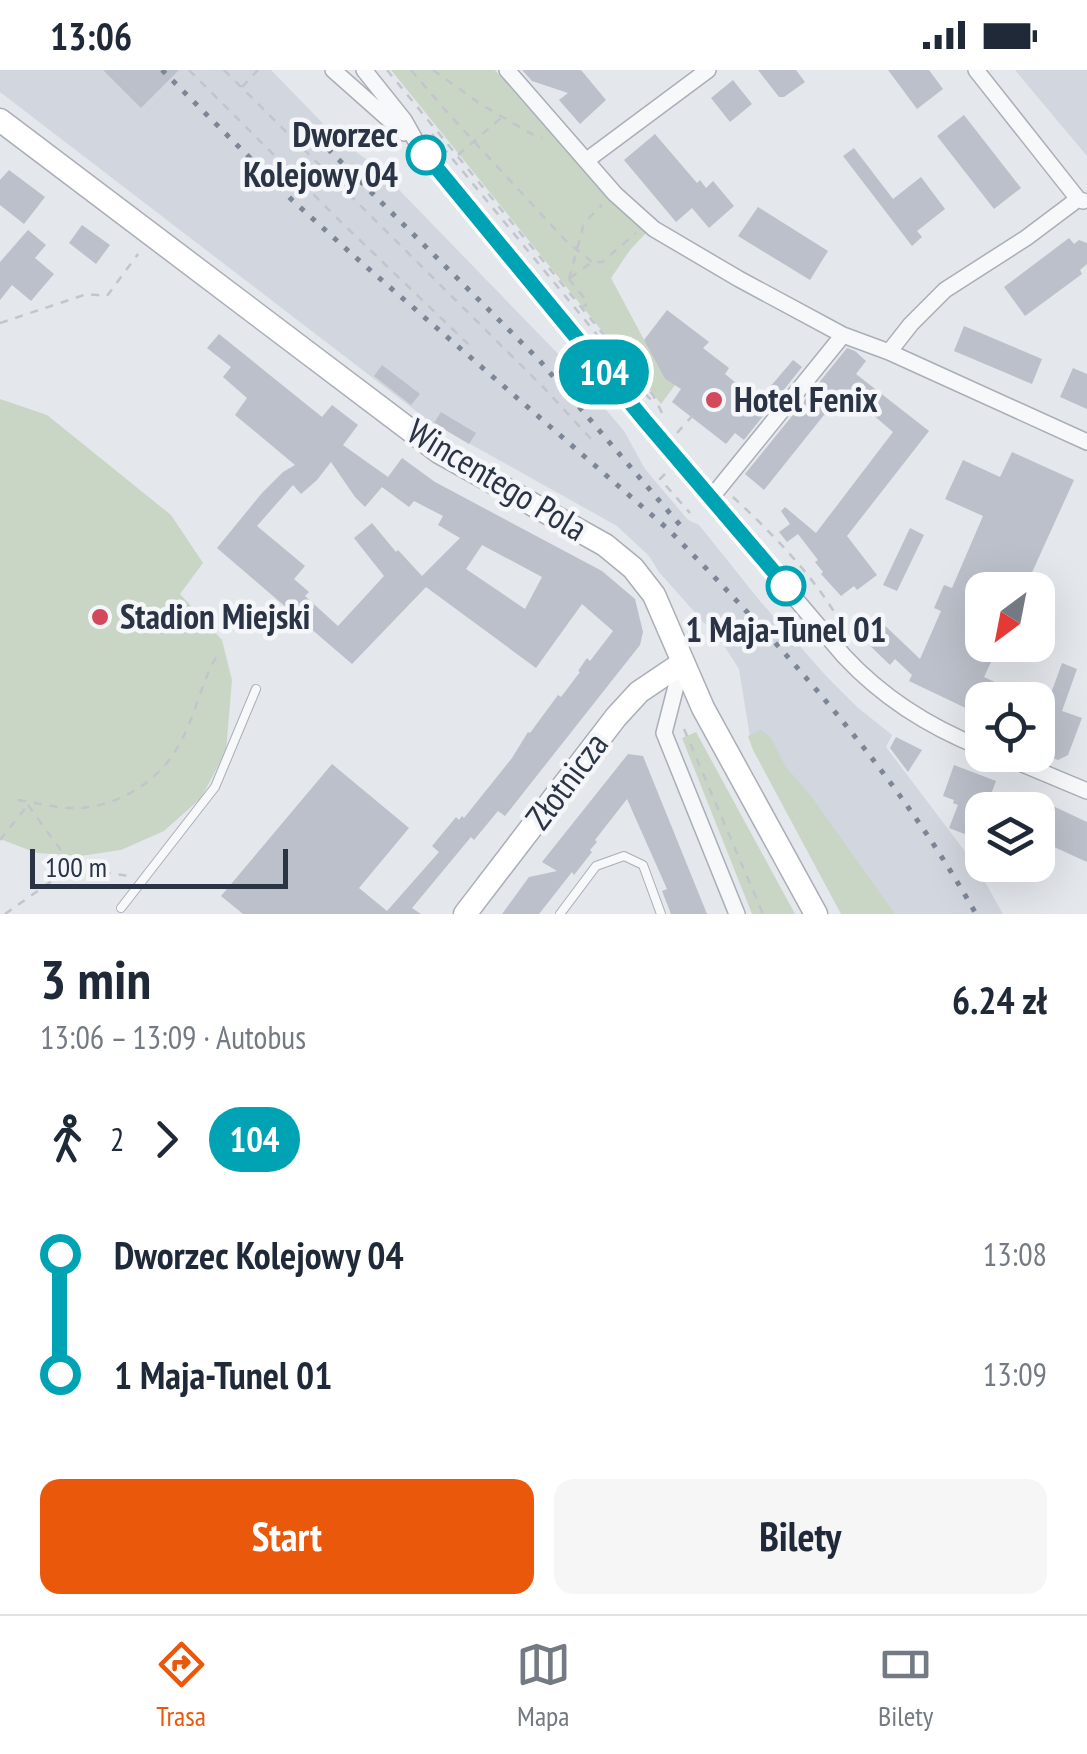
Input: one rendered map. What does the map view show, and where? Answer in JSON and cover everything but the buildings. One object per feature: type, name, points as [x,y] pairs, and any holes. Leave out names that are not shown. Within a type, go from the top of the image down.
[{"type":"street","points":[[332,70],[418,145],[844,656],[878,689],[912,714],[965,740]]},
{"type":"street","points":[[364,70],[404,120],[418,145]]},
{"type":"street","points":[[507,70],[614,194],[654,230],[843,335],[1087,442]]},
{"type":"street","points":[[588,160],[708,70]]},
{"type":"street","points":[[889,352],[945,290],[1082,201],[976,70]]},
{"type":"street","name":"Wincentego Pola","points":[[0,120],[439,452],[605,544],[642,578],[654,595],[682,663],[720,738],[816,914]]},
{"type":"street","points":[[711,498],[843,335]]},
{"type":"street","points":[[682,663],[664,733],[737,914]]},
{"type":"street","name":"Złotnicza","points":[[466,914],[616,717],[639,692],[682,663]]},
{"type":"street","points":[[1042,772],[1087,791]]},
{"type":"lane","points":[[122,908],[215,787],[256,690]]},
{"type":"lane","points":[[560,914],[596,866],[624,856],[643,866],[662,914]]},
{"type":"path","points":[[189,70],[468,344]]},
{"type":"path","points":[[224,70],[592,440]]},
{"type":"path","points":[[242,87],[258,70]]},
{"type":"path","points":[[380,70],[455,157],[656,401],[649,398],[580,309]]},
{"type":"path","points":[[387,70],[455,157]]},
{"type":"path","points":[[411,70],[576,250],[592,262]]},
{"type":"path","points":[[434,70],[534,136]]},
{"type":"path","points":[[455,157],[502,117]]},
{"type":"path","points":[[569,279],[584,223],[604,203]]},
{"type":"path","points":[[569,279],[592,262],[602,262],[636,232]]},
{"type":"path","points":[[0,323],[87,294],[107,296],[138,254]]},
{"type":"path","points":[[569,279],[588,303],[580,309]]},
{"type":"path","points":[[676,434],[693,415]]},
{"type":"path","points":[[665,474],[660,478],[690,514]]},
{"type":"path","points":[[740,503],[834,609],[848,636]]},
{"type":"path","points":[[18,800],[68,808],[104,804],[127,795],[153,777],[180,744],[216,657]]},
{"type":"path","points":[[683,728],[763,914]]},
{"type":"path","points":[[0,840],[28,803]]},
{"type":"path","points":[[28,803],[74,868]]},
{"type":"path","points":[[4,914],[74,868],[144,878]]},
{"type":"shaded area","points":[[0,70],[271,70],[340,141],[376,166],[562,358],[624,431],[645,469],[688,520],[699,525],[827,677],[892,735],[886,747],[965,851],[965,882],[985,882],[1003,914],[844,914],[751,743],[739,669],[723,644],[649,556],[617,526],[429,421],[0,92]]},
{"type":"shaded area","points":[[1015,70],[1087,70],[1087,156]]},
{"type":"green space","points":[[391,70],[495,70],[612,203],[646,233],[611,278],[665,379],[675,385],[661,404]]},
{"type":"green space","name":"Stadion Miejski","points":[[0,399],[47,415],[171,515],[203,563],[180,594],[222,640],[232,680],[226,751],[201,798],[164,831],[121,850],[80,856],[37,853],[0,839]]},
{"type":"green space","points":[[761,730],[771,738],[786,767],[812,797],[895,914],[841,914],[753,750],[748,736]]},
{"type":"green space","points":[[696,732],[795,914],[752,914],[682,738]]},
{"type":"railway","points":[[162,70],[292,200],[669,530],[835,712],[910,810],[976,914]]},
{"type":"railway","points":[[328,149],[540,361],[680,525]]},
{"type":"bus line","name":"104","points":[[426,155],[786,586]]},
{"type":"place","name":"Dworzec Kolejowy 04","points":[[426,155]]},
{"type":"place","name":"Hotel Fenix","points":[[714,400]]},
{"type":"place","name":"1 Maja-Tunel 01","points":[[786,586]]},
{"type":"place","name":"Stadion Miejski","points":[[100,617]]}]
